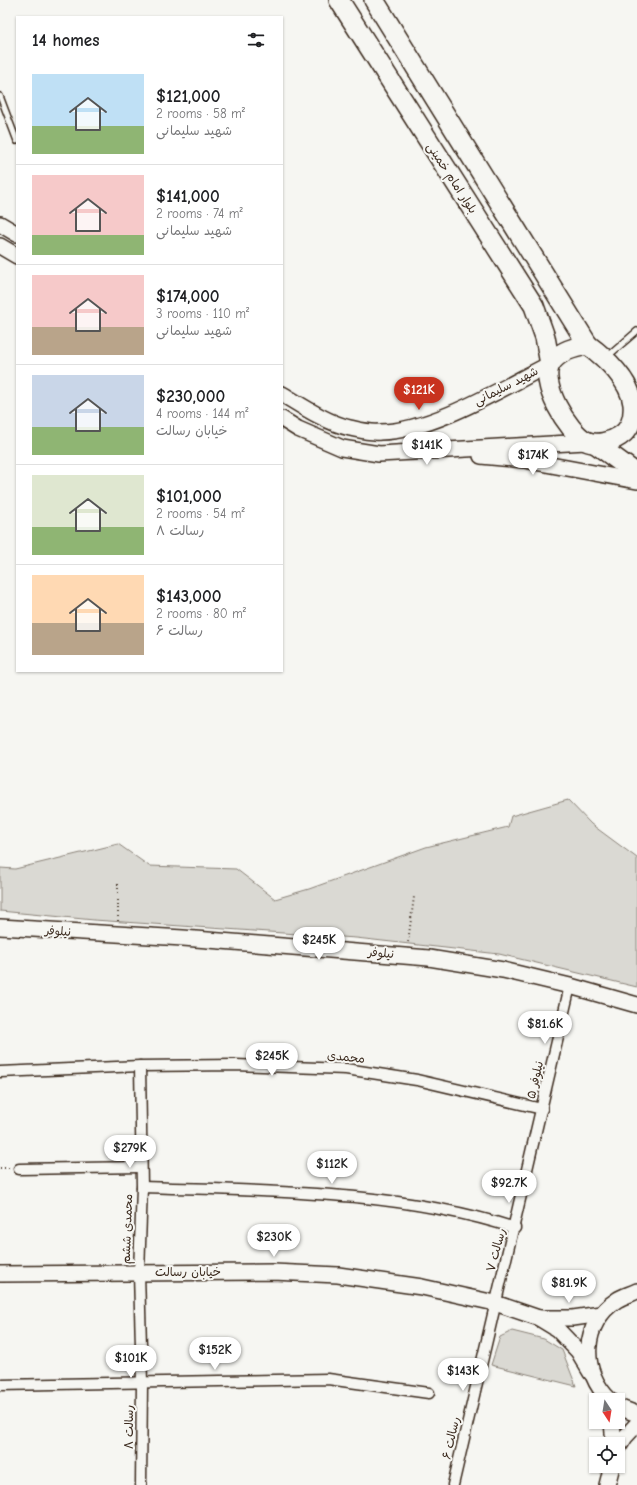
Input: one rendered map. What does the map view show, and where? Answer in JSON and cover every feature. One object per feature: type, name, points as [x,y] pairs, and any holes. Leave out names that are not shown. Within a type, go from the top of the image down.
[{"type":"highway","name":"بلوار امام خمینی","points":[[339,0],[534,306],[545,337],[550,364]]},
{"type":"highway","points":[[374,0],[588,344],[604,359],[625,384],[634,399],[632,419],[625,433],[614,440],[591,443]]},
{"type":"highway","points":[[588,344],[574,347],[561,354],[550,364],[548,379],[550,390],[568,425],[576,435],[591,443],[637,474]]},
{"type":"main road","points":[[0,224],[16,233]]},
{"type":"main road","points":[[0,246],[16,255]]},
{"type":"main road","name":"شهید سلیمانی","points":[[283,395],[309,411],[348,428],[380,432],[412,428],[443,417],[550,364]]},
{"type":"main road","points":[[283,420],[298,429],[342,448],[379,454],[591,443]]},
{"type":"main road","points":[[432,452],[524,460],[637,481]]},
{"type":"main road","name":"نیلوفر","points":[[0,927],[118,935],[191,938],[406,956],[503,970],[570,986],[637,1005]]},
{"type":"main road","name":"خیابان رسالت","points":[[0,1274],[273,1272],[338,1275],[422,1287],[495,1303],[540,1318]]},
{"type":"main road","points":[[591,1373],[588,1353],[591,1333],[601,1314],[617,1299],[637,1291]]},
{"type":"main road","points":[[540,1318],[573,1318],[601,1314]]},
{"type":"main road","points":[[540,1318],[557,1329],[578,1351],[603,1393]]},
{"type":"main road","points":[[625,1409],[637,1414]]},
{"type":"main road","points":[[624,1437],[637,1424]]},
{"type":"main road","points":[[607,1485],[610,1473]]},
{"type":"street","name":"نیلوفر ۵","points":[[542,1110],[570,986]]},
{"type":"street","name":"محمدی","points":[[0,1072],[140,1066],[236,1065],[346,1069],[417,1080],[542,1110]]},
{"type":"street","name":"محمدی ششم","points":[[139,1273],[142,1187],[140,1066]]},
{"type":"street","name":"رسالت ۷","points":[[495,1303],[515,1228],[542,1110]]},
{"type":"street","points":[[19,1169],[141,1167]]},
{"type":"street","points":[[142,1187],[293,1192],[404,1203],[482,1218],[515,1228]]},
{"type":"street","name":"۸ رسالت","points":[[139,1273],[142,1383],[142,1485]]},
{"type":"street","name":"رسالت ۶","points":[[453,1485],[495,1303]]},
{"type":"street","points":[[0,1385],[328,1379],[429,1393]]},
{"type":"lane","points":[[0,96],[16,138]]},
{"type":"lane","points":[[604,359],[637,332]]},
{"type":"path","points":[[118,881],[118,935]]},
{"type":"path","points":[[406,956],[414,897]]},
{"type":"shaded area","points":[[568,800],[591,824],[637,858],[637,987],[499,954],[356,938],[94,920],[0,911],[0,868],[15,869],[118,844],[149,866],[236,869],[275,899],[309,889],[426,847],[508,827],[511,816]]},
{"type":"shaded area","points":[[512,1331],[544,1339],[562,1350],[576,1386],[491,1365],[500,1337]]}]
